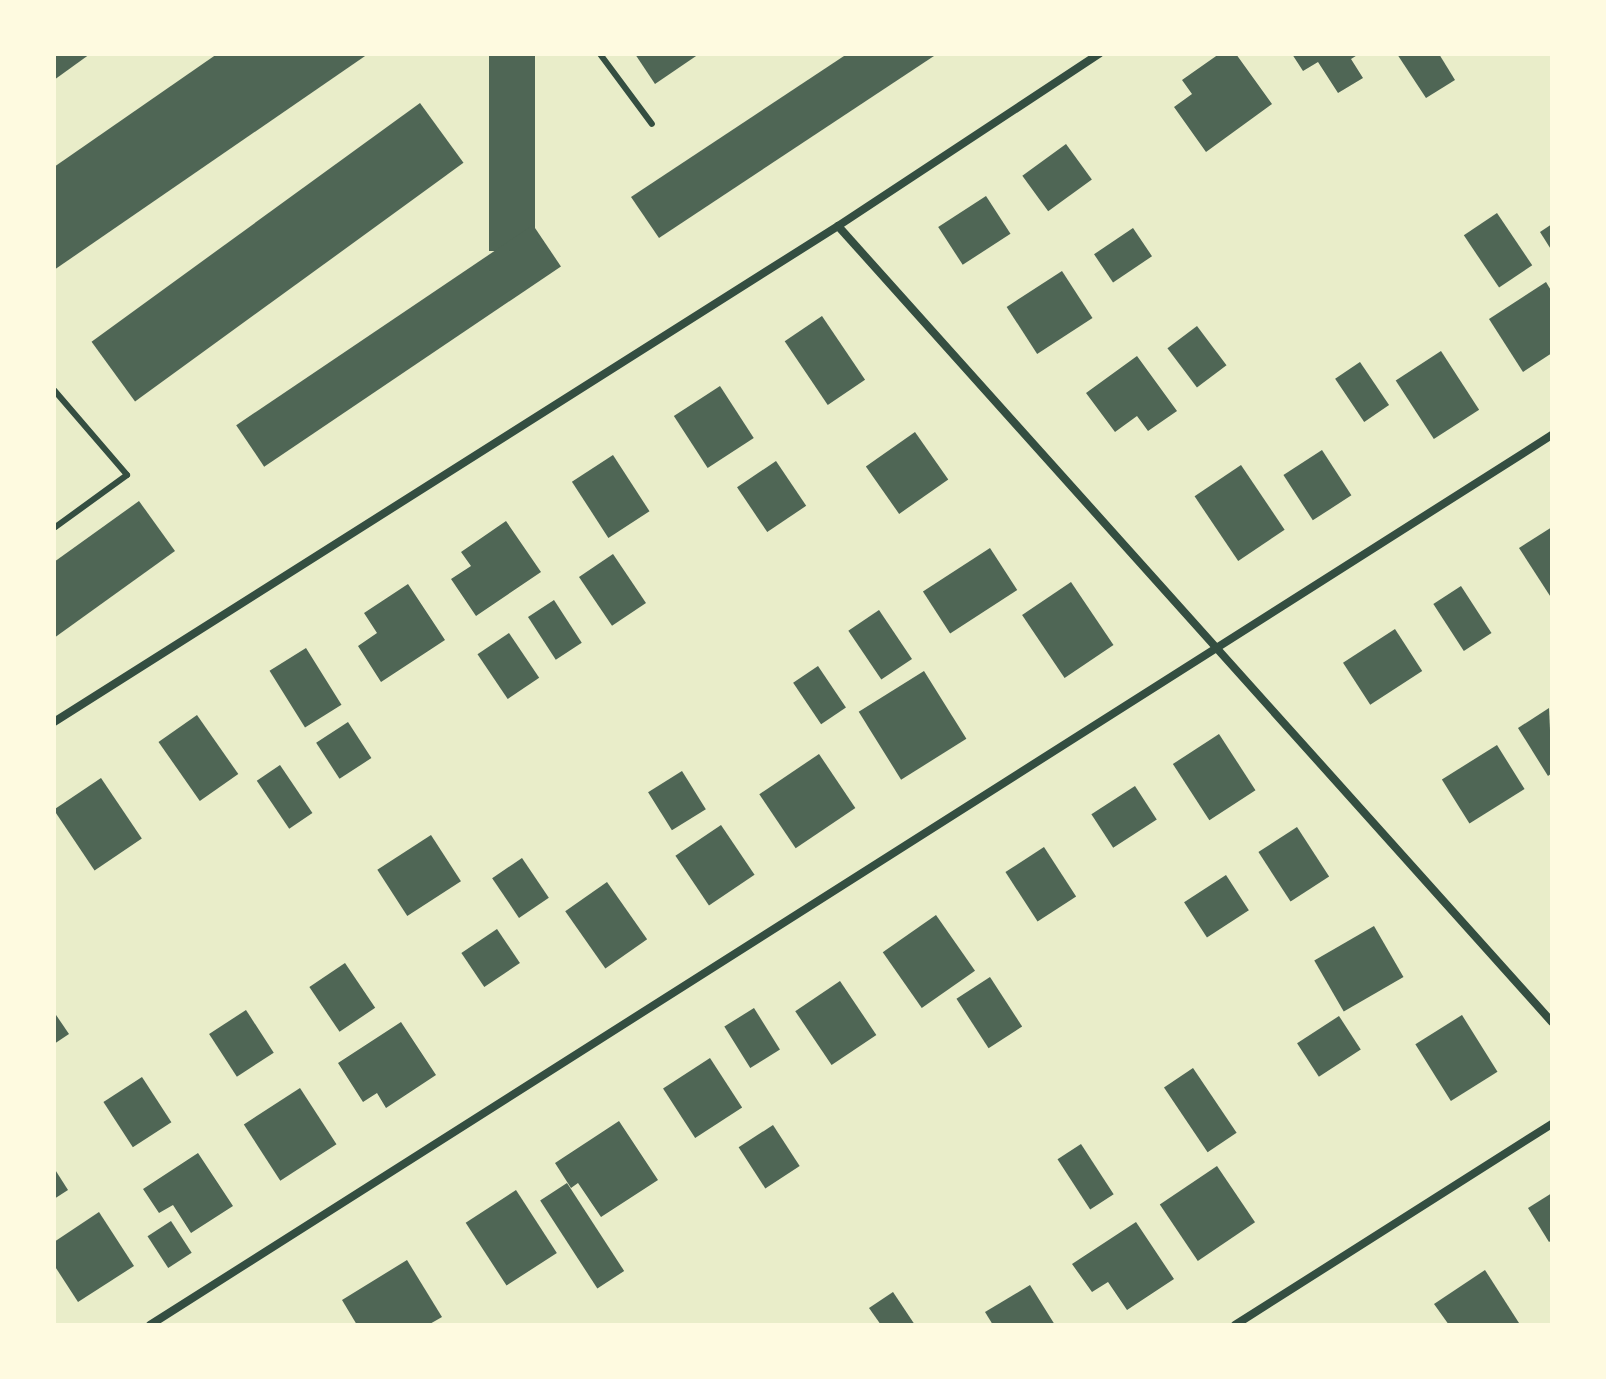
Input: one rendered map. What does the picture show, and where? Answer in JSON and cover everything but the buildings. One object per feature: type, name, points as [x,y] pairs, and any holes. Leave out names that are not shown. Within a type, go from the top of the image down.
[{"type":"street","points":[[54,722],[838,226],[1099,54]]},
{"type":"street","points":[[838,226],[1552,1022]]},
{"type":"street","points":[[150,1325],[1214,646],[1552,435]]},
{"type":"street","points":[[1235,1325],[1552,1124]]},
{"type":"lane","points":[[600,54],[652,124]]},
{"type":"lane","points":[[54,390],[127,475],[54,528]]}]
